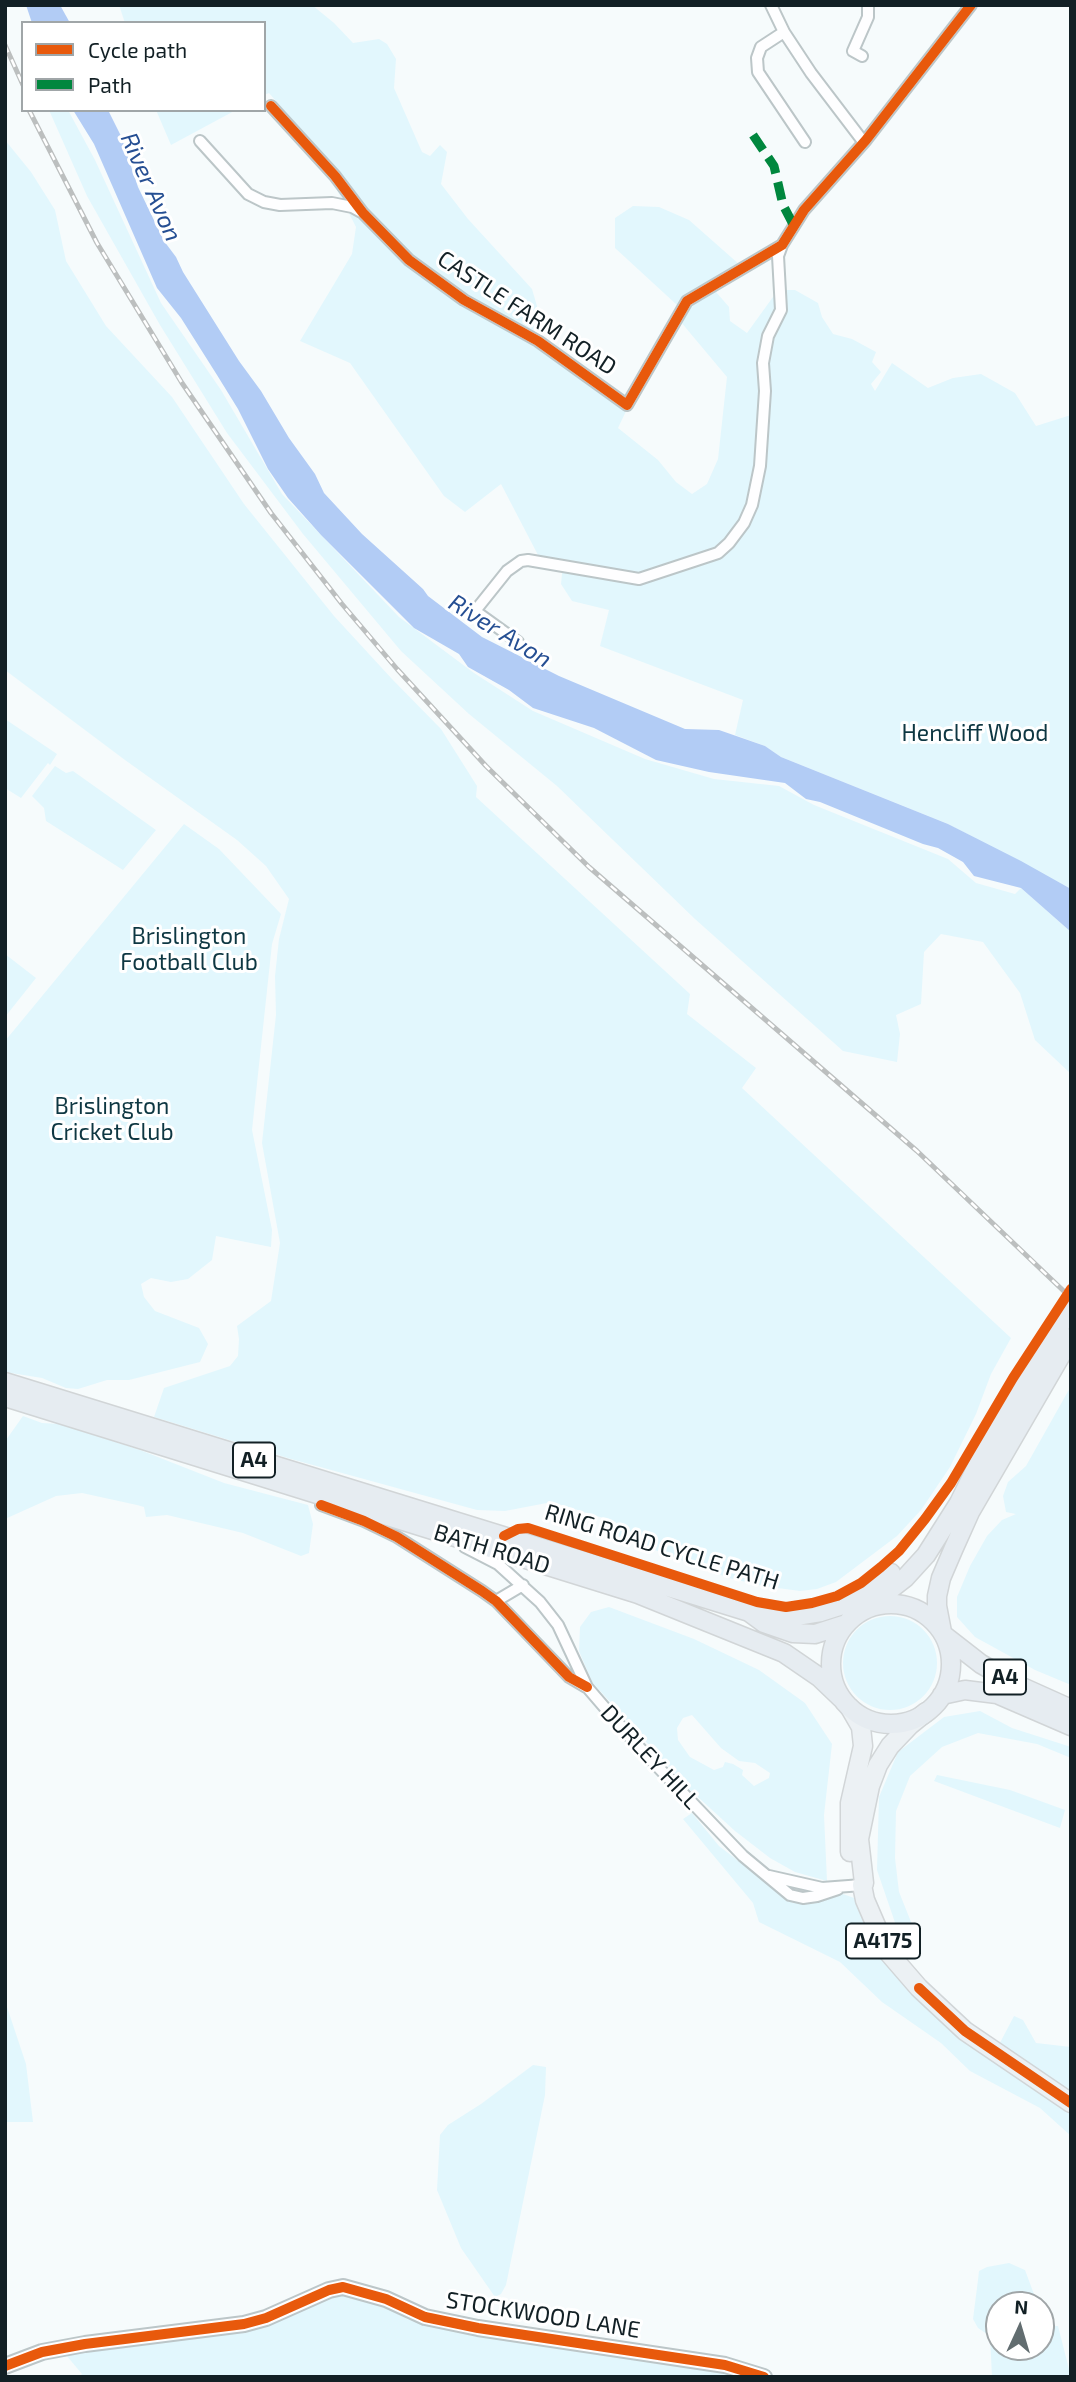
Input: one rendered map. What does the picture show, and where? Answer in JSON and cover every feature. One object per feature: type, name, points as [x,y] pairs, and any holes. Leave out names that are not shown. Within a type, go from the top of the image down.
[{"type":"highway","points":[[1065,1337],[984,1452],[948,1521],[926,1555],[905,1577],[846,1623],[834,1642],[832,1679],[846,1703],[869,1720],[890,1724],[909,1721],[926,1713],[942,1695],[951,1669],[951,1657],[937,1606],[941,1578],[970,1512],[1065,1337],[1071,1307]]},
{"type":"highway","name":"BATH ROAD","points":[[5,1382],[82,1414],[419,1527],[628,1590],[759,1642],[802,1664],[846,1703]]},
{"type":"highway","name":"BATH ROAD","points":[[5,1397],[82,1414],[749,1612],[764,1623],[803,1635],[827,1632],[846,1623]]},
{"type":"highway","points":[[749,1612],[790,1616],[821,1612],[841,1606],[876,1586],[909,1558],[928,1537],[980,1464]]},
{"type":"highway","points":[[864,1609],[891,1604],[903,1605],[925,1615],[944,1634]]},
{"type":"highway","name":"A4","points":[[944,1634],[981,1664],[1022,1687],[1071,1709]]},
{"type":"highway","name":"A4","points":[[942,1695],[965,1690],[997,1694],[1071,1726]]},
{"type":"main road","name":"A4175","points":[[846,1703],[861,1727],[863,1736],[850,1803],[849,1829],[854,1876],[856,1884],[862,1885]]},
{"type":"main road","name":"A4175","points":[[926,1713],[890,1746],[870,1786],[859,1839],[864,1882],[862,1885],[873,1920],[887,1951],[919,1988],[965,2031],[1071,2103]]},
{"type":"street","points":[[771,5],[784,32],[811,73],[862,141],[866,140]]},
{"type":"street","points":[[862,56],[853,51],[869,17],[868,5]]},
{"type":"street","name":"CASTLE FARM ROAD","points":[[271,106],[335,176],[363,213],[420,268],[464,300],[538,341],[627,405],[687,301],[782,245],[804,210],[866,140],[971,5]]},
{"type":"street","points":[[784,32],[761,47],[757,58],[758,72],[805,142]]},
{"type":"street","name":"CASTLE FARM ROAD","points":[[200,141],[248,194],[264,202],[280,205],[332,203],[352,207],[363,213]]},
{"type":"street","points":[[518,642],[475,611],[507,571],[521,561],[639,579],[718,552],[729,543],[744,523],[752,505],[760,466],[765,391],[763,363],[768,336],[781,310],[778,256],[782,245]]},
{"type":"street","points":[[321,1505],[397,1536],[496,1601],[569,1676],[587,1687]]},
{"type":"street","name":"DURLEY HILL","points":[[419,1527],[498,1564],[523,1585],[558,1625],[587,1687],[636,1744],[743,1856],[769,1876],[780,1889],[803,1898],[862,1885]]},
{"type":"street","points":[[496,1601],[523,1585]]},
{"type":"street","name":"STOCKWOOD LANE","points":[[5,2366],[42,2352],[85,2344],[244,2325],[328,2290],[344,2287],[386,2299],[425,2317],[478,2328],[725,2365],[759,2374]]},
{"type":"green space","name":"Hencliff Wood","points":[[119,5],[312,5],[353,43],[379,39],[387,44],[396,59],[394,88],[422,152],[430,156],[440,145],[447,152],[441,184],[468,219],[532,289],[539,313],[531,339],[627,409],[618,428],[658,460],[676,482],[692,494],[707,484],[718,459],[727,377],[675,315],[677,305],[615,248],[615,218],[633,206],[659,207],[689,220],[740,265],[710,285],[729,307],[730,321],[747,333],[778,290],[795,290],[818,303],[822,317],[833,334],[852,339],[876,352],[872,362],[881,372],[871,384],[875,391],[892,363],[928,388],[953,378],[981,374],[1015,393],[1036,426],[1071,415],[1071,889],[948,824],[781,757],[765,746],[735,735],[743,700],[600,646],[609,610],[572,601],[561,584],[563,564],[538,555],[501,484],[465,512],[444,496],[350,363],[300,341],[352,254],[356,227],[314,145],[269,93],[266,94],[266,21],[124,21]]},
{"type":"green space","points":[[50,112],[69,112],[95,160],[161,303],[221,390],[282,494],[399,617],[474,673],[533,711],[645,759],[714,779],[779,786],[814,805],[948,859],[976,883],[1015,894],[1021,888],[1071,932],[1071,1074],[1035,1040],[1020,993],[983,942],[941,934],[924,952],[921,1004],[896,1015],[900,1034],[897,1062],[843,1051],[695,919],[557,786],[469,714],[401,651],[303,534],[227,433],[160,325],[87,196]]},
{"type":"green space","points":[[157,112],[232,112],[171,145]]},
{"type":"green space","points":[[5,140],[31,172],[55,210],[66,261],[106,326],[172,397],[244,504],[334,616],[441,729],[477,786],[476,797],[690,994],[687,1014],[756,1068],[742,1088],[1011,1338],[991,1374],[976,1414],[950,1467],[921,1510],[897,1536],[836,1582],[817,1589],[800,1591],[729,1578],[615,1535],[616,1522],[552,1502],[505,1511],[477,1510],[291,1459],[154,1417],[164,1388],[230,1366],[238,1356],[237,1326],[271,1301],[280,1243],[262,1143],[276,1015],[275,976],[279,939],[289,899],[266,866],[237,840],[5,670]]},
{"type":"green space","points":[[5,719],[57,754],[21,798],[5,788]]},
{"type":"green space","points":[[55,766],[66,773],[73,771],[156,830],[123,870],[46,821],[44,808],[32,796]]},
{"type":"green space","points":[[184,824],[219,849],[281,914],[272,944],[252,1130],[272,1230],[271,1247],[216,1236],[212,1260],[188,1279],[171,1282],[151,1278],[141,1284],[144,1297],[155,1311],[199,1328],[208,1344],[200,1362],[129,1380],[107,1380],[78,1389],[66,1388],[42,1378],[5,1372],[5,1041]]},
{"type":"green space","points":[[5,954],[36,978],[5,1017]]},
{"type":"green space","points":[[1071,1386],[1071,1685],[1035,1670],[975,1637],[957,1617],[957,1597],[987,1536],[1002,1520],[1016,1514],[1006,1512],[1003,1496],[1008,1482],[1026,1466]]},
{"type":"green space","points":[[23,1416],[42,1423],[60,1424],[140,1450],[224,1483],[308,1505],[313,1524],[309,1553],[301,1556],[243,1533],[167,1515],[146,1517],[144,1507],[82,1493],[56,1496],[5,1519],[6,1440]]},
{"type":"green space","points":[[609,1607],[694,1639],[759,1670],[805,1703],[832,1744],[824,1815],[827,1881],[795,1872],[770,1858],[735,1831],[687,1787],[592,1682],[579,1651],[580,1627],[591,1612]],"holes":[[[692,1715],[721,1748],[739,1761],[755,1763],[770,1773],[769,1778],[754,1786],[742,1775],[743,1770],[733,1764],[725,1762],[723,1767],[714,1770],[690,1757],[678,1740],[677,1728],[683,1718]]]},
{"type":"green space","points":[[890,1616],[908,1620],[923,1630],[933,1645],[937,1663],[933,1681],[923,1696],[908,1706],[890,1710],[872,1706],[857,1696],[847,1681],[843,1663],[847,1645],[857,1630],[872,1620]]},
{"type":"green space","points":[[980,1711],[1012,1728],[1071,1747],[1071,1758],[1037,1744],[978,1733],[942,1747],[910,1776],[896,1811],[895,1858],[899,1892],[917,1937],[912,1950],[902,1943],[877,1870],[879,1797],[898,1752],[944,1717]]},
{"type":"green space","points":[[937,1775],[1010,1790],[1065,1810],[1060,1828],[934,1781]]},
{"type":"green space","points":[[692,1813],[719,1846],[793,1903],[843,1894],[854,1898],[870,1939],[926,2006],[992,2058],[1014,2016],[1023,2020],[1036,2043],[1071,2047],[1071,2136],[1040,2108],[970,2071],[941,2043],[882,2002],[840,1962],[759,1922],[753,1903],[683,1819]]},
{"type":"green space","points":[[5,2001],[26,2064],[33,2122],[5,2122]]},
{"type":"green space","points":[[533,2065],[546,2067],[545,2095],[506,2285],[501,2294],[495,2297],[461,2248],[437,2190],[440,2135],[448,2125]]},
{"type":"green space","points":[[1009,2263],[1025,2270],[1033,2291],[985,2291],[985,2333],[978,2328],[973,2319],[979,2271]]},
{"type":"green space","points":[[344,2293],[367,2297],[407,2319],[433,2327],[752,2377],[78,2377],[82,2374],[66,2355],[256,2328],[325,2296]]},
{"type":"green space","points":[[1055,2326],[1058,2326],[1071,2377],[992,2377],[991,2361],[1055,2361]]},
{"type":"water","points":[[26,5],[60,5],[69,21],[31,21]]},
{"type":"water","points":[[74,112],[109,112],[121,136],[138,187],[164,241],[239,361],[315,474],[324,493],[362,534],[428,596],[482,637],[559,676],[685,729],[719,730],[765,746],[781,757],[948,824],[1021,861],[1071,889],[1071,932],[1021,888],[974,876],[963,862],[938,848],[806,799],[785,783],[709,772],[656,760],[594,728],[533,708],[509,690],[468,667],[459,654],[414,628],[321,535],[288,498],[268,469],[238,409],[181,318],[157,288],[94,144]]},
{"type":"railway","points":[[5,45],[21,81]]},
{"type":"railway","points":[[30,112],[97,243],[182,383],[271,513],[397,669],[486,766],[589,867],[917,1151],[1071,1298]]},
{"type":"marked path","points":[[753,135],[774,166],[783,205],[794,226]]},
{"type":"cycle path","points":[[271,106],[335,176],[363,213],[409,260],[464,300],[538,341],[627,405],[687,301],[782,245],[804,210],[866,140],[971,5]]},
{"type":"cycle path","name":"RING ROAD CYCLE PATH","points":[[504,1536],[518,1529],[528,1528],[757,1602],[786,1607],[837,1596],[861,1583],[881,1567],[899,1551],[925,1519],[951,1483],[1013,1378],[1071,1289]]},
{"type":"cycle path","points":[[321,1505],[397,1537],[482,1591],[496,1601],[569,1677],[587,1687]]},
{"type":"cycle path","points":[[919,1988],[965,2031],[1071,2103]]},
{"type":"cycle path","points":[[5,2366],[42,2352],[85,2344],[244,2324],[343,2287],[386,2299],[425,2317],[478,2328],[725,2365],[764,2377]]},
{"type":"water label","name":"River Avon","points":[[151,187]]},
{"type":"water label","name":"River Avon","points":[[500,631]]},
{"type":"park label","name":"Brislington Football Club","points":[[189,949]]},
{"type":"park label","name":"Brislington Cricket Club","points":[[112,1119]]}]
